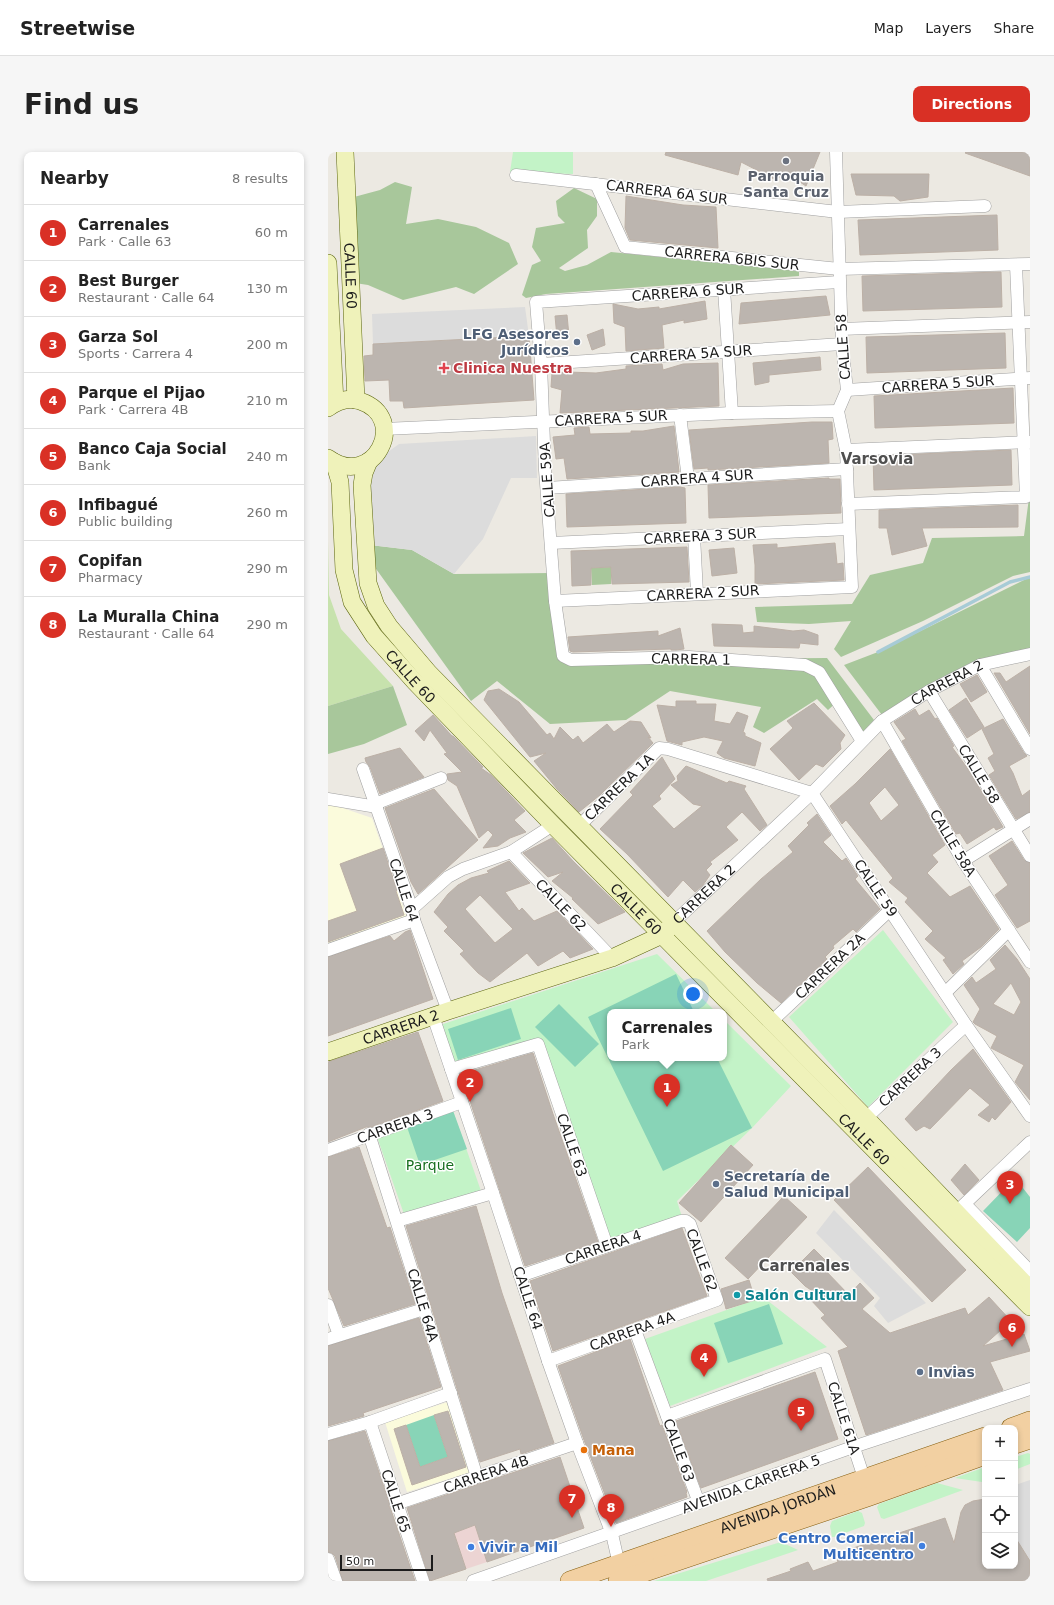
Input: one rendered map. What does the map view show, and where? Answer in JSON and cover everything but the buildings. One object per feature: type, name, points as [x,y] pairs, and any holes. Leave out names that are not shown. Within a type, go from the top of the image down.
[{"type":"main road","name":"CALLE 60","points":[[345,152],[356,400]]},
{"type":"main road","name":"CALLE 60","points":[[328,263],[331,406]]},
{"type":"main road","points":[[331,406],[345,400],[356,400],[366,403],[375,410],[381,419],[384,429],[384,438],[381,447],[376,455],[369,461],[351,467],[342,466],[331,460]]},
{"type":"main road","name":"CALLE 60","points":[[331,460],[340,482],[344,570],[352,602],[374,636],[415,682],[553,825],[851,1128],[1030,1307]]},
{"type":"main road","name":"CALLE 60","points":[[369,461],[364,473],[362,485],[368,583],[376,606],[389,626],[429,673],[771,1022],[866,1118],[960,1208],[1030,1289]]},
{"type":"main road","name":"CARRERA 2","points":[[328,1052],[440,1013],[612,958],[662,935],[674,922]]},
{"type":"main road","points":[[1018,1426],[1030,1422]]},
{"type":"main road","name":"AVENIDA JORDÁN","points":[[620,1577],[864,1478],[982,1438]]},
{"type":"main road","points":[[1018,1443],[1030,1439]]},
{"type":"main road","name":"AVENIDA JORDÁN","points":[[570,1581],[620,1577],[867,1497],[982,1456]]},
{"type":"street","name":"CALLE 58","points":[[836,152],[841,329],[847,390],[838,411]]},
{"type":"street","name":"CARRERA 6A SUR","points":[[516,175],[838,212],[985,206]]},
{"type":"street","name":"CARRERA 6BIS SUR","points":[[596,184],[624,247],[839,269]]},
{"type":"street","points":[[839,269],[1030,264]]},
{"type":"street","points":[[848,504],[1026,497],[1027,442],[1024,322],[1016,265]]},
{"type":"street","name":"CARRERA 6 SUR","points":[[536,302],[839,282]]},
{"type":"street","points":[[724,289],[732,413]]},
{"type":"street","name":"CALLE 59A","points":[[536,302],[555,601],[563,656]]},
{"type":"street","points":[[841,329],[1024,322]]},
{"type":"street","name":"CARRERA 5A SUR","points":[[541,364],[842,344]]},
{"type":"street","name":"CARRERA 5 SUR","points":[[847,390],[1025,378]]},
{"type":"street","points":[[838,411],[846,450],[849,529]]},
{"type":"street","name":"CARRERA 5 SUR","points":[[384,429],[680,415],[838,411]]},
{"type":"street","points":[[680,415],[688,479]]},
{"type":"street","points":[[846,450],[1027,442]]},
{"type":"street","name":"CARRERA 4 SUR","points":[[547,488],[847,469]]},
{"type":"street","name":"CARRERA 3 SUR","points":[[551,543],[849,529]]},
{"type":"street","name":"CARRERA 2 SUR","points":[[555,601],[697,593],[852,587],[849,529]]},
{"type":"street","points":[[694,536],[697,593]]},
{"type":"street","name":"CARRERA 2","points":[[674,922],[812,793],[882,721],[929,691],[980,665],[1030,654]]},
{"type":"street","name":"CARRERA 1","points":[[563,656],[571,660],[689,657],[805,665],[819,672],[862,741]]},
{"type":"street","points":[[980,665],[1030,749]]},
{"type":"street","name":"CALLE 58","points":[[929,691],[1030,856]]},
{"type":"street","name":"CALLE 58A","points":[[882,721],[963,861],[1030,962]]},
{"type":"street","name":"CARRERA 1A","points":[[579,826],[659,748],[668,749],[812,793]]},
{"type":"street","name":"CALLE 64","points":[[363,769],[413,914],[440,1013],[451,1069],[494,1193],[548,1361],[577,1444],[612,1534],[620,1577]]},
{"type":"street","points":[[328,799],[376,805],[441,778]]},
{"type":"street","name":"CALLE 59","points":[[812,793],[945,993],[1030,1116]]},
{"type":"street","points":[[963,861],[1030,819]]},
{"type":"street","points":[[328,950],[413,914],[448,877],[463,869],[511,852],[553,825]]},
{"type":"street","name":"CALLE 62","points":[[511,852],[612,958]]},
{"type":"street","name":"CARRERA 2A","points":[[771,1022],[890,910]]},
{"type":"street","points":[[945,993],[1009,930]]},
{"type":"street","name":"CARRERA 3","points":[[851,1128],[866,1118],[966,1024]]},
{"type":"street","name":"CALLE 63","points":[[451,1069],[538,1044],[607,1246]]},
{"type":"street","name":"CARRERA 3","points":[[328,1150],[369,1134],[462,1102]]},
{"type":"street","name":"CALLE 64A","points":[[369,1134],[477,1477]]},
{"type":"street","points":[[960,1208],[1030,1142]]},
{"type":"street","points":[[397,1221],[494,1193]]},
{"type":"street","name":"CALLE 60","points":[[960,1208],[1030,1271]]},
{"type":"street","name":"CARRERA 4","points":[[520,1276],[681,1221],[686,1221]]},
{"type":"street","name":"CALLE 62","points":[[686,1221],[690,1224],[716,1300]]},
{"type":"street","name":"CARRERA 4A","points":[[548,1361],[716,1300]]},
{"type":"street","points":[[328,1305],[334,1337],[424,1309]]},
{"type":"street","name":"CALLE 63","points":[[635,1330],[699,1503]]},
{"type":"street","name":"CALLE 61A","points":[[667,1416],[825,1359],[864,1478]]},
{"type":"street","name":"AVENIDA CARRERA 5","points":[[474,1581],[612,1534],[854,1447],[1030,1389]]},
{"type":"street","points":[[328,1434],[370,1422],[451,1393]]},
{"type":"street","name":"CALLE 65","points":[[370,1422],[422,1581]]},
{"type":"street","name":"CARRERA 4B","points":[[396,1504],[577,1444]]},
{"type":"street","points":[[328,1559],[336,1581]]},
{"type":"shaded area","points":[[525,307],[529,336],[373,344],[372,314]]},
{"type":"shaded area","points":[[536,436],[537,478],[511,478],[483,539],[454,574],[412,550],[370,545],[367,488],[378,459],[399,444]]},
{"type":"shaded area","points":[[328,803],[372,818],[407,918],[328,945]]},
{"type":"shaded area","points":[[834,1210],[926,1303],[888,1323],[874,1306],[880,1298],[816,1233]]},
{"type":"shaded area","points":[[451,1401],[474,1471],[407,1492],[385,1422]]},
{"type":"shaded area","points":[[1030,1480],[1030,1561],[1018,1542],[1018,1484]]},
{"type":"shaded area","name":"Vivir a Mil","points":[[475,1525],[487,1562],[466,1569],[454,1533]]},
{"type":"green space","points":[[513,152],[573,152],[573,174],[510,172]]},
{"type":"green space","points":[[395,182],[412,187],[406,224],[438,219],[476,227],[509,243],[518,264],[474,294],[456,287],[403,300],[368,285],[355,283],[354,197],[380,190]]},
{"type":"green space","points":[[574,188],[597,199],[597,216],[587,230],[588,248],[559,268],[565,271],[587,265],[611,252],[799,271],[799,276],[546,294],[526,298],[522,295],[532,265],[541,261],[532,247],[536,228],[565,223],[558,216],[556,201]]},
{"type":"green space","points":[[1030,490],[1030,572],[1013,576],[923,621],[841,657],[834,649],[851,621],[809,624],[757,622],[755,607],[852,604],[870,575],[923,563],[932,538],[1024,536]]},
{"type":"green space","points":[[328,541],[329,595],[341,629],[393,686],[328,706]]},
{"type":"green space","points":[[370,545],[412,550],[454,574],[550,573],[551,617],[563,660],[827,658],[874,720],[863,732],[839,700],[828,710],[817,699],[764,733],[753,727],[761,707],[670,691],[626,720],[550,724],[497,681],[471,701],[374,566]]},
{"type":"green space","points":[[611,567],[611,584],[592,585],[591,568]]},
{"type":"green space","points":[[1030,577],[1030,650],[986,659],[882,715],[844,665],[878,652]]},
{"type":"green space","points":[[393,686],[407,725],[364,744],[328,754],[328,706]]},
{"type":"green space","points":[[883,930],[953,1022],[868,1107],[789,1017]]},
{"type":"green space","points":[[657,954],[713,1009],[607,1009],[607,1061],[727,1061],[727,1023],[791,1086],[752,1128],[677,1201],[682,1217],[608,1242],[540,1039],[454,1067],[440,1025]]},
{"type":"green space","points":[[676,974],[693,1009],[607,1009],[607,1056],[588,1017]]},
{"type":"green space","points":[[559,1004],[599,1044],[575,1067],[535,1027]]},
{"type":"green space","points":[[511,1008],[521,1039],[458,1060],[448,1029]]},
{"type":"green space","points":[[609,1061],[718,1061],[752,1128],[663,1171]]},
{"type":"green space","name":"Parque","points":[[452,1108],[481,1191],[405,1217],[376,1134]]},
{"type":"green space","points":[[452,1108],[467,1149],[420,1165],[406,1124]]},
{"type":"green space","points":[[1015,1178],[1030,1197],[1030,1228],[1017,1242],[983,1211]]},
{"type":"green space","points":[[763,1297],[827,1347],[670,1406],[645,1339]]},
{"type":"green space","points":[[769,1304],[783,1344],[728,1363],[714,1323]]},
{"type":"green space","points":[[434,1415],[448,1457],[420,1467],[406,1425]]},
{"type":"green space","points":[[1028,1453],[1030,1454],[1030,1464],[1018,1469],[1018,1456]]},
{"type":"green space","points":[[982,1468],[982,1482],[955,1478]]},
{"type":"green space","points":[[937,1483],[963,1490],[884,1519],[881,1518],[877,1507],[879,1504]]},
{"type":"green space","points":[[858,1511],[862,1513],[865,1523],[864,1526],[832,1537],[830,1526],[832,1521]]},
{"type":"green space","points":[[781,1542],[798,1550],[706,1581],[654,1581]]},
{"type":"waterway","points":[[878,652],[1010,582],[1030,577]]},
{"type":"place","name":"Parroquia Santa Cruz","points":[[786,161]]},
{"type":"place","name":"LFG Asesores Jurídicos","points":[[577,342]]},
{"type":"place","name":"Clinica Nuestra","points":[[444,368]]},
{"type":"place","name":"Best Burger","points":[[470,1102]]},
{"type":"place","name":"Carrenales","points":[[667,1107]]},
{"type":"place","name":"Secretaría de Salud Municipal","points":[[716,1184]]},
{"type":"place","name":"Garza Sol","points":[[1010,1204]]},
{"type":"place","name":"Salón Cultural","points":[[737,1295]]},
{"type":"place","name":"Infibagué","points":[[1012,1347]]},
{"type":"place","name":"Invias","points":[[920,1372]]},
{"type":"place","name":"Parque el Pijao","points":[[704,1377]]},
{"type":"place","name":"Banco Caja Social","points":[[801,1431]]},
{"type":"place","name":"Mana","points":[[584,1450]]},
{"type":"place","name":"Copifan","points":[[572,1518]]},
{"type":"place","name":"La Muralla China","points":[[611,1527]]},
{"type":"place","name":"Centro Comercial Multicentro","points":[[922,1546]]},
{"type":"place","name":"Vivir a Mil","points":[[471,1547]]},
{"type":"district","name":"Varsovia","points":[[877,459]]},
{"type":"district","name":"Carrenales","points":[[804,1266]]}]
